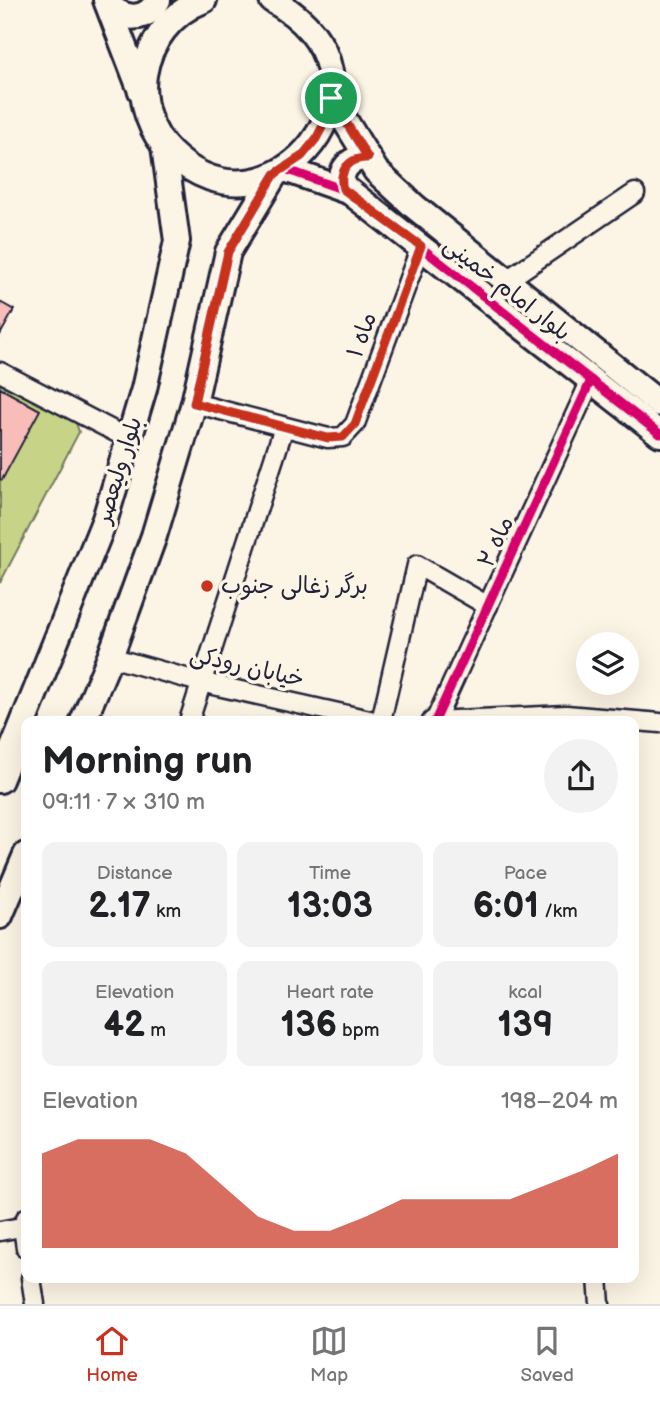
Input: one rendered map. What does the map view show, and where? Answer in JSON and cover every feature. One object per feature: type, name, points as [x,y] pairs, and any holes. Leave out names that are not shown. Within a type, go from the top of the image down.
[{"type":"main road","points":[[107,2],[122,15],[131,17],[149,12],[158,0]]},
{"type":"main road","points":[[144,101],[144,76],[150,53],[162,31],[179,14],[201,0]]},
{"type":"main road","points":[[107,2],[151,125],[164,146],[182,163],[203,175],[227,181],[252,181],[280,172],[302,156],[316,139],[326,120],[331,98],[330,74],[324,50],[311,29],[286,4]]},
{"type":"main road","name":"بلوار امام خمینی","points":[[331,98],[376,171],[415,207],[660,404]]},
{"type":"main road","name":"بلوار ولیعصر","points":[[26,716],[105,519],[144,389],[177,241],[164,146]]},
{"type":"main road","points":[[343,189],[341,179],[346,166],[354,160],[368,158]]},
{"type":"main road","points":[[85,716],[110,657],[154,536],[194,403],[228,252],[280,172]]},
{"type":"main road","name":"بلوار امام خمینی","points":[[280,172],[343,189],[421,246],[660,434]]},
{"type":"main road","name":"بلوار ولیعصر","points":[[0,780],[21,728]]},
{"type":"main road","points":[[0,916],[21,867]]},
{"type":"street","points":[[506,281],[635,193]]},
{"type":"street","name":"ماه ۱","points":[[284,427],[328,438],[343,437],[355,424],[421,246]]},
{"type":"street","points":[[0,372],[129,439]]},
{"type":"street","name":"ماه ۲","points":[[435,716],[591,380]]},
{"type":"street","points":[[190,716],[284,427],[194,403]]},
{"type":"street","points":[[382,716],[417,565],[488,606]]},
{"type":"street","name":"خیابان رودکی","points":[[110,657],[200,682],[352,716]]},
{"type":"street","points":[[639,722],[660,723]]},
{"type":"street","points":[[0,1231],[21,1225]]},
{"type":"street","points":[[32,1283],[35,1304]]},
{"type":"street","points":[[598,1283],[600,1304]]},
{"type":"green space","points":[[0,379],[75,420],[79,432],[0,583]]},
{"type":"building","points":[[0,302],[14,310],[0,335]]},
{"type":"building","points":[[0,388],[40,410],[2,480],[0,479]]},
{"type":"cycle path","points":[[285,169],[350,192],[660,434]]},
{"type":"cycle path","points":[[194,403],[328,438],[343,437],[355,424],[421,246]]},
{"type":"cycle path","points":[[437,716],[591,380]]},
{"type":"place","name":"برگر زغالی جنوب","points":[[207,586]]},
{"type":"route","points":[[331,98],[368,158],[354,160],[346,166],[341,179],[343,189],[421,246],[355,424],[343,437],[328,438],[194,403],[228,252],[275,174],[302,156],[316,139],[326,120],[331,98]]}]
